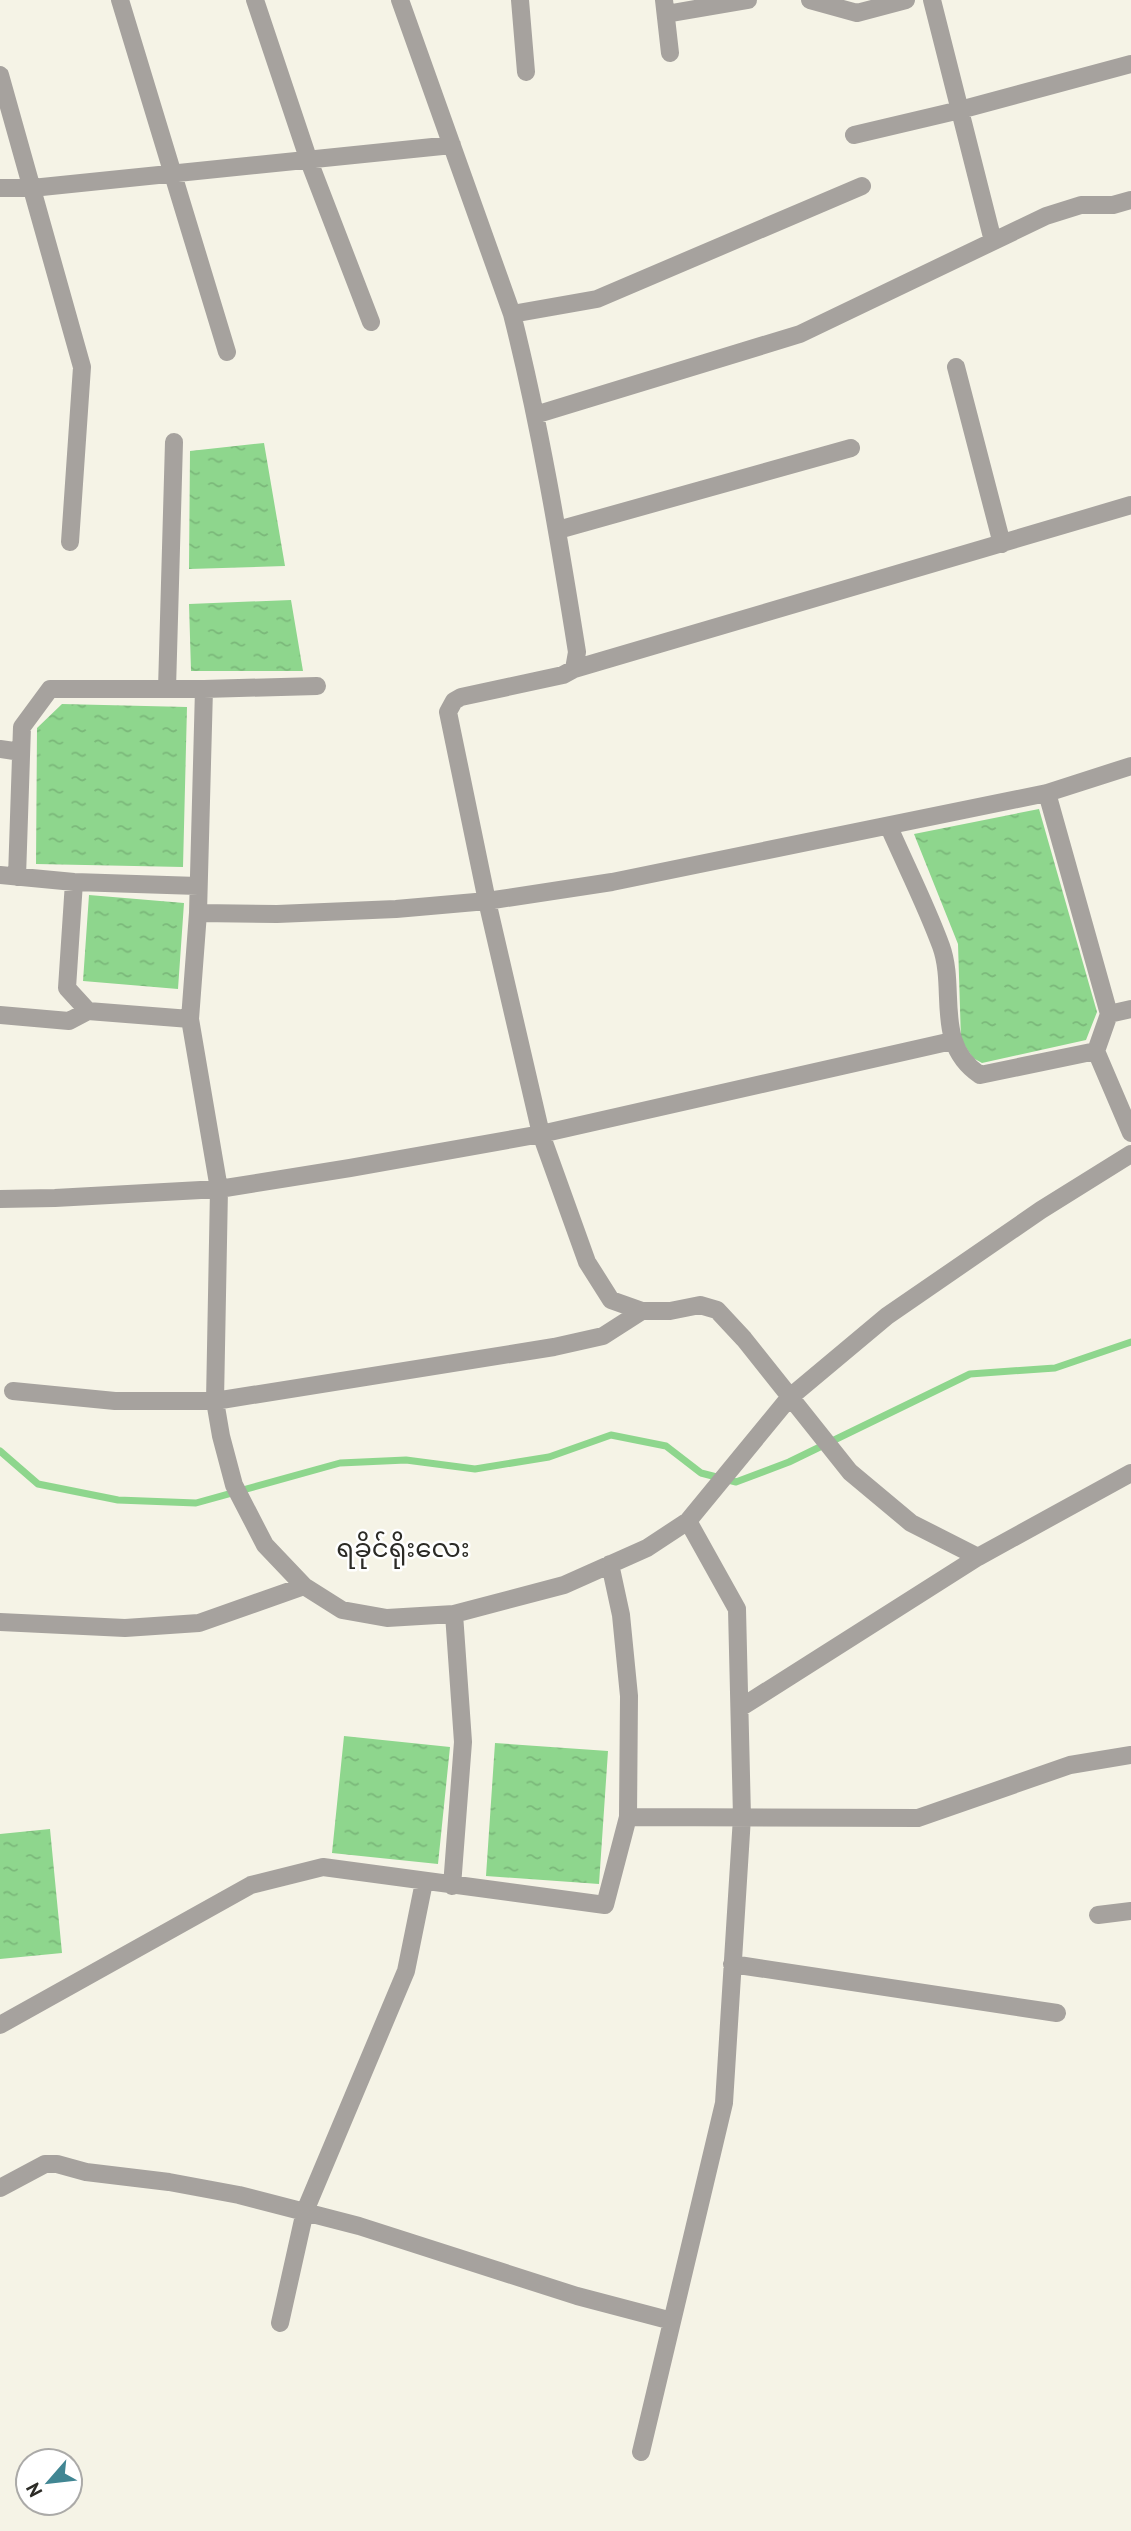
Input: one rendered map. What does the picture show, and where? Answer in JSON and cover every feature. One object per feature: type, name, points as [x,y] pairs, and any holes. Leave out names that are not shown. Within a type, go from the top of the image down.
[{"type":"street","points":[[120,0],[227,352]]},
{"type":"street","points":[[255,0],[309,161],[370,322]]},
{"type":"street","points":[[400,0],[512,314],[558,530],[577,652],[574,669]]},
{"type":"street","points":[[520,0],[526,72]]},
{"type":"street","points":[[670,53],[665,7],[748,0]]},
{"type":"street","points":[[810,0],[857,13],[906,0]]},
{"type":"street","points":[[932,0],[993,241]]},
{"type":"street","points":[[854,135],[960,110],[1131,64]]},
{"type":"street","points":[[0,75],[82,368],[70,542]]},
{"type":"street","points":[[0,188],[32,188],[452,145]]},
{"type":"street","points":[[512,314],[597,299],[862,186]]},
{"type":"street","points":[[535,415],[800,334],[1046,216],[1081,205],[1113,205],[1131,200]]},
{"type":"street","points":[[956,367],[1002,544]]},
{"type":"street","points":[[167,689],[174,442]]},
{"type":"street","points":[[558,530],[851,448]]},
{"type":"street","points":[[978,1557],[911,1523],[850,1472],[744,1339],[716,1310],[700,1305],[670,1311],[642,1311],[611,1300],[587,1262],[541,1134],[487,901],[448,712],[454,701],[461,697],[563,675],[574,669],[1131,505]]},
{"type":"street","points":[[198,886],[74,882],[9,876],[22,727],[50,689],[317,686]]},
{"type":"street","points":[[204,689],[198,913],[190,1019],[219,1189],[215,1401],[220,1436],[234,1485],[265,1545],[304,1586],[342,1610],[387,1618],[454,1614],[564,1585],[647,1548],[688,1521],[789,1398],[887,1316],[1041,1210],[1131,1154]]},
{"type":"street","points":[[0,749],[21,752]]},
{"type":"street","points":[[198,913],[291,914],[396,909],[487,901],[612,882],[1047,793],[1131,766]]},
{"type":"street","points":[[1047,793],[1109,1014],[1096,1051],[1131,1133]]},
{"type":"street","points":[[889,827],[942,949],[952,1041],[969,1067],[980,1075],[1096,1051]]},
{"type":"street","points":[[74,882],[67,988],[88,1011]]},
{"type":"street","points":[[1109,1014],[1131,1009]]},
{"type":"street","points":[[0,1015],[69,1021],[88,1011],[190,1019]]},
{"type":"street","points":[[0,1199],[219,1189],[541,1134],[952,1041]]},
{"type":"street","points":[[13,1391],[116,1401],[215,1401],[554,1347],[603,1336],[642,1311]]},
{"type":"street","points":[[740,1708],[978,1557],[1131,1473]]},
{"type":"street","points":[[641,2452],[724,2103],[742,1817],[737,1609],[688,1521]]},
{"type":"street","points":[[0,2025],[251,1885],[323,1867],[605,1905],[628,1817],[629,1696],[621,1615],[610,1564]]},
{"type":"street","points":[[0,1622],[125,1628],[199,1623],[304,1586]]},
{"type":"street","points":[[452,1886],[463,1742],[454,1614]]},
{"type":"street","points":[[628,1817],[918,1818],[1070,1765],[1131,1755]]},
{"type":"street","points":[[280,2323],[305,2211],[405,1971],[424,1882]]},
{"type":"street","points":[[1098,1915],[1131,1911]]},
{"type":"street","points":[[732,1964],[1056,2012]]},
{"type":"street","points":[[0,2188],[45,2164],[57,2164],[86,2172],[169,2182],[239,2195],[359,2226],[577,2296],[672,2321]]},
{"type":"water","points":[[264,443],[285,566],[189,569],[190,451]]},
{"type":"water","points":[[291,600],[303,671],[191,671],[189,604]]},
{"type":"water","points":[[62,704],[187,707],[183,867],[36,864],[37,728]]},
{"type":"water","points":[[1039,809],[1097,1012],[1086,1040],[982,1063],[973,1058],[961,1040],[958,944],[914,834]]},
{"type":"water","points":[[89,895],[184,903],[178,989],[83,981]]},
{"type":"water","points":[[344,1736],[450,1747],[438,1864],[332,1853]]},
{"type":"water","points":[[495,1743],[608,1751],[599,1884],[486,1876]]},
{"type":"water","points":[[50,1829],[62,1953],[0,1959],[0,1834]]},
{"type":"waterway","points":[[0,1451],[38,1484],[118,1500],[196,1503],[340,1463],[406,1460],[475,1469],[549,1457],[611,1435],[666,1446],[701,1473],[736,1482],[789,1462],[970,1374],[1055,1368],[1131,1342]]},
{"type":"district","name":"ရခိုင်ရိုးလေး","points":[[403,1547]]}]
